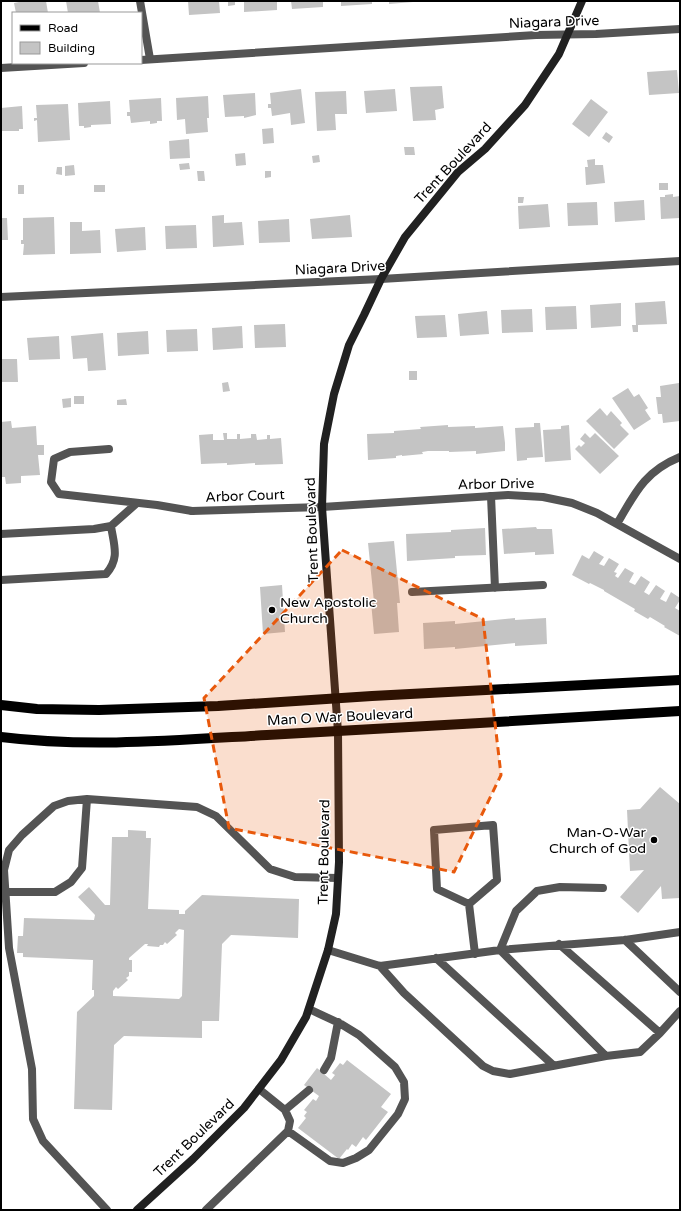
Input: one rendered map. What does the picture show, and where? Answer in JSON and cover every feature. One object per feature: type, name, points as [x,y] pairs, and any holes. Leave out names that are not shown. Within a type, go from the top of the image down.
[{"type":"main road","name":"Man O War Boulevard","points":[[1,705],[37,709],[99,710],[218,706],[372,696],[680,680]]},
{"type":"main road","name":"Man O War Boulevard","points":[[1,737],[78,742],[138,742],[338,732],[680,711]]},
{"type":"street","points":[[140,1],[142,12]]},
{"type":"street","name":"Trent Boulevard","points":[[137,1210],[203,1149],[244,1108],[281,1060],[306,1017],[328,950],[336,914],[338,878],[338,732],[322,507],[324,444],[334,394],[349,345],[381,279],[405,237],[458,172],[485,149],[525,105],[559,54],[582,1]]},
{"type":"street","points":[[142,13],[150,59]]},
{"type":"street","name":"Niagara Drive","points":[[142,60],[568,34],[596,34],[680,29]]},
{"type":"street","points":[[1,68],[67,64]]},
{"type":"street","name":"Niagara Drive","points":[[1,297],[381,279],[680,261]]},
{"type":"street","name":"Arbor Court","points":[[109,449],[70,452],[54,459],[50,482],[59,494],[192,511],[322,507]]},
{"type":"street","points":[[617,524],[640,486],[648,476],[669,461],[680,457]]},
{"type":"street","name":"Arbor Drive","points":[[322,507],[508,495],[543,497],[572,504],[596,513],[680,559]]},
{"type":"street","points":[[490,496],[495,588]]},
{"type":"street","points":[[1,534],[94,529],[111,526],[137,503]]},
{"type":"street","points":[[1,580],[106,574],[111,568],[116,557],[111,526]]},
{"type":"street","points":[[412,592],[543,585]]},
{"type":"street","points":[[5,892],[55,892],[71,882],[82,868],[88,799]]},
{"type":"street","points":[[107,1210],[43,1141],[33,1120],[32,1069],[9,948],[4,870],[9,850],[22,835],[54,806],[68,801],[88,799],[197,807],[216,816],[270,869],[296,877],[338,878]]},
{"type":"street","points":[[493,825],[497,880],[470,904],[437,889],[434,830],[493,825]]},
{"type":"street","points":[[500,950],[516,911],[537,891],[560,887],[603,888]]},
{"type":"street","points":[[470,904],[475,954]]},
{"type":"street","points":[[328,950],[380,966],[500,950],[625,940],[680,932]]},
{"type":"street","points":[[625,940],[680,992]]},
{"type":"street","points":[[560,944],[660,1033]]},
{"type":"street","points":[[500,950],[606,1056]]},
{"type":"street","points":[[436,958],[553,1065]]},
{"type":"street","points":[[380,966],[404,993],[483,1066],[510,1074],[606,1056],[640,1052],[680,1011]]},
{"type":"street","points":[[288,1131],[330,1161],[343,1163],[356,1158],[369,1150],[398,1114],[405,1099],[404,1082],[395,1067],[359,1035],[338,1022],[309,1009]]},
{"type":"street","points":[[324,1070],[331,1058],[338,1022]]},
{"type":"street","points":[[206,1210],[288,1131],[290,1121],[284,1110],[259,1088]]},
{"type":"street","points":[[284,1110],[309,1090]]},
{"type":"highlighted area","points":[[342,550],[483,619],[501,775],[454,872],[229,828],[204,698]]},
{"type":"building","points":[[46,1],[48,12],[16,12],[14,3]]},
{"type":"building","points":[[66,1],[98,1],[100,12],[68,12]]},
{"type":"building","points":[[188,1],[219,1],[220,13],[189,15]]},
{"type":"building","points":[[228,1],[235,1],[235,5],[228,6]]},
{"type":"building","points":[[244,1],[277,1],[277,10],[244,12]]},
{"type":"building","points":[[291,1],[323,1],[323,7],[292,9]]},
{"type":"building","points":[[341,1],[372,1],[372,4],[341,6]]},
{"type":"building","points":[[389,1],[413,1],[413,2],[389,4]]},
{"type":"building","points":[[677,70],[679,93],[649,95],[647,72]]},
{"type":"building","points":[[442,86],[444,108],[435,110],[436,120],[413,121],[410,87]]},
{"type":"building","points":[[301,89],[305,123],[291,125],[290,113],[272,116],[271,108],[268,108],[268,104],[271,104],[270,93]]},
{"type":"building","points":[[395,89],[397,111],[366,113],[364,91]]},
{"type":"building","points":[[346,91],[347,114],[335,114],[336,130],[317,131],[315,92]]},
{"type":"building","points":[[255,93],[256,115],[244,118],[244,116],[225,117],[223,95]]},
{"type":"building","points":[[208,96],[208,132],[186,134],[185,119],[177,120],[176,98]]},
{"type":"building","points":[[161,98],[162,121],[157,121],[157,123],[150,124],[150,121],[131,123],[130,116],[127,116],[127,112],[130,112],[129,100]]},
{"type":"building","points":[[591,99],[608,112],[589,137],[572,124]]},
{"type":"building","points":[[110,101],[111,124],[91,125],[91,127],[84,128],[84,126],[79,126],[78,103]]},
{"type":"building","points":[[68,104],[70,140],[38,142],[37,120],[34,121],[34,118],[37,118],[36,105]]},
{"type":"building","points":[[22,106],[23,129],[19,129],[19,131],[1,131],[1,108]]},
{"type":"building","points":[[273,128],[274,143],[263,144],[262,129]]},
{"type":"building","points":[[606,132],[613,137],[609,143],[602,138]]},
{"type":"building","points":[[189,139],[190,158],[170,159],[169,141]]},
{"type":"building","points":[[404,147],[414,147],[415,155],[405,155]]},
{"type":"building","points":[[245,153],[246,165],[236,166],[235,154]]},
{"type":"building","points":[[319,155],[320,162],[313,163],[312,156]]},
{"type":"building","points":[[595,159],[595,165],[603,165],[605,183],[586,185],[585,167],[588,167],[587,160]]},
{"type":"building","points":[[189,163],[190,169],[180,170],[179,164]]},
{"type":"building","points":[[74,165],[75,175],[65,176],[65,166]]},
{"type":"building","points":[[57,167],[62,167],[62,175],[56,174]]},
{"type":"building","points":[[197,171],[204,171],[205,181],[198,181]]},
{"type":"building","points":[[265,171],[271,171],[271,177],[265,178]]},
{"type":"building","points":[[659,183],[668,183],[668,190],[659,190]]},
{"type":"building","points":[[18,185],[24,185],[24,194],[18,194]]},
{"type":"building","points":[[94,185],[105,185],[105,192],[94,192]]},
{"type":"building","points":[[673,194],[673,197],[680,196],[680,218],[661,219],[660,197]]},
{"type":"building","points":[[518,197],[524,197],[523,203],[518,203]]},
{"type":"building","points":[[644,200],[645,220],[615,222],[614,202]]},
{"type":"building","points":[[597,202],[598,225],[568,226],[567,203]]},
{"type":"building","points":[[548,204],[550,227],[519,229],[518,206]]},
{"type":"building","points":[[224,215],[224,223],[242,222],[244,245],[213,247],[212,216]]},
{"type":"building","points":[[350,215],[352,237],[312,239],[310,219]]},
{"type":"building","points":[[54,217],[55,254],[23,255],[24,244],[21,244],[21,240],[23,240],[23,218]]},
{"type":"building","points":[[1,218],[7,218],[8,240],[1,240]]},
{"type":"building","points":[[289,219],[290,242],[259,243],[258,221]]},
{"type":"building","points":[[70,222],[82,222],[82,231],[100,230],[101,253],[70,254]]},
{"type":"building","points":[[196,225],[197,248],[166,249],[165,226]]},
{"type":"building","points":[[145,227],[146,250],[117,252],[115,229]]},
{"type":"building","points":[[665,301],[667,324],[638,325],[638,332],[633,332],[632,325],[636,325],[635,303]]},
{"type":"building","points":[[621,303],[621,326],[591,328],[590,305]]},
{"type":"building","points":[[576,306],[577,329],[546,330],[545,307]]},
{"type":"building","points":[[532,309],[533,332],[502,333],[501,310]]},
{"type":"building","points":[[487,311],[489,334],[460,336],[458,314]]},
{"type":"building","points":[[445,315],[447,337],[417,338],[415,316]]},
{"type":"building","points":[[285,324],[286,347],[255,348],[254,325]]},
{"type":"building","points":[[242,326],[243,348],[213,350],[212,328]]},
{"type":"building","points":[[197,329],[198,351],[167,352],[166,330]]},
{"type":"building","points":[[148,331],[149,354],[118,356],[117,333]]},
{"type":"building","points":[[103,333],[106,370],[88,371],[87,358],[73,359],[71,336]]},
{"type":"building","points":[[59,336],[60,359],[29,360],[27,338]]},
{"type":"building","points":[[1,359],[17,359],[18,382],[1,382]]},
{"type":"building","points":[[409,371],[417,371],[417,380],[409,380]]},
{"type":"building","points":[[228,382],[230,391],[223,392],[222,383]]},
{"type":"building","points":[[679,383],[680,421],[663,423],[662,414],[658,414],[656,397],[661,397],[660,386]]},
{"type":"building","points":[[628,388],[634,397],[639,394],[648,408],[645,410],[651,419],[634,430],[612,398]]},
{"type":"building","points":[[74,396],[84,396],[84,404],[74,404]]},
{"type":"building","points":[[71,398],[71,407],[63,408],[62,399]]},
{"type":"building","points":[[126,399],[127,405],[117,405],[117,400]]},
{"type":"building","points":[[600,408],[607,416],[611,411],[622,423],[620,425],[629,434],[614,449],[586,421]]},
{"type":"building","points":[[11,421],[12,428],[36,426],[37,445],[44,445],[44,455],[38,455],[40,475],[21,476],[21,483],[6,484],[5,477],[1,477],[1,422]]},
{"type":"building","points":[[534,423],[540,423],[543,457],[527,458],[527,460],[517,461],[515,428],[534,427]]},
{"type":"building","points":[[448,425],[448,427],[475,426],[475,428],[503,426],[505,451],[476,454],[476,451],[428,451],[422,452],[423,454],[402,455],[396,456],[396,458],[368,460],[367,434],[394,433],[394,431],[421,429],[420,427]]},
{"type":"building","points":[[569,425],[571,460],[545,462],[543,430],[561,429],[561,426]]},
{"type":"building","points":[[223,433],[227,433],[227,439],[237,439],[237,434],[240,434],[240,439],[251,438],[251,434],[256,434],[257,440],[267,439],[267,435],[270,435],[270,439],[281,438],[283,464],[201,464],[199,435],[213,434],[213,440],[224,440]]},
{"type":"building","points":[[585,433],[590,438],[595,433],[619,456],[600,474],[575,449],[579,445],[581,447],[585,443],[580,439]]},
{"type":"building","points":[[536,527],[537,529],[552,529],[554,554],[535,555],[535,552],[504,554],[502,529]]},
{"type":"building","points":[[485,528],[486,555],[455,556],[455,558],[407,561],[406,534],[451,532],[451,530]]},
{"type":"building","points":[[394,541],[400,603],[397,603],[399,632],[374,634],[371,602],[374,602],[368,543]]},
{"type":"building","points":[[594,551],[604,557],[599,564],[604,566],[609,558],[619,564],[614,572],[617,573],[615,576],[618,578],[625,568],[634,573],[629,582],[635,585],[641,576],[650,582],[644,592],[649,595],[656,585],[665,591],[660,599],[666,602],[671,592],[680,598],[675,608],[680,611],[680,636],[650,617],[648,619],[634,611],[635,609],[604,590],[572,575],[582,555],[589,559]]},
{"type":"building","name":"New Apostolic Church","points":[[282,585],[285,632],[263,634],[260,587]]},
{"type":"building","points":[[515,618],[515,620],[546,618],[547,644],[515,646],[515,643],[455,649],[455,647],[424,649],[423,623],[455,621],[455,624]]},
{"type":"building","name":"Man-O-War Church of God","points":[[660,787],[680,804],[680,898],[662,899],[661,886],[638,913],[620,897],[644,870],[630,871],[627,810],[640,809]]},
{"type":"building","points":[[128,830],[146,831],[146,838],[151,838],[148,909],[179,910],[179,914],[185,914],[185,911],[202,895],[299,899],[298,938],[231,935],[222,944],[219,1021],[202,1021],[202,1038],[124,1036],[114,1045],[112,1110],[74,1109],[77,1012],[94,996],[94,990],[92,990],[93,960],[23,957],[23,953],[17,953],[18,936],[23,936],[24,918],[94,920],[95,915],[78,897],[89,887],[105,905],[110,905],[112,837],[128,837]],"holes":[[[179,929],[184,930],[182,996],[179,999],[113,996],[113,991],[116,987],[118,989],[128,980],[126,978],[129,976],[129,972],[132,972],[132,960],[129,960],[129,958],[145,944],[148,944],[147,946],[159,947],[165,942],[167,944],[177,935],[175,933]]]},
{"type":"building","points":[[347,1060],[391,1094],[381,1107],[388,1112],[366,1140],[363,1137],[356,1147],[352,1144],[339,1159],[298,1128],[306,1118],[304,1116],[307,1112],[304,1110],[313,1099],[316,1101],[319,1096],[304,1085],[317,1068],[331,1080],[335,1075],[332,1073],[340,1063],[343,1065]]},
{"type":"place","name":"New Apostolic Church","points":[[272,610]]},
{"type":"place","name":"Man-O-War Church of God","points":[[654,840]]}]
